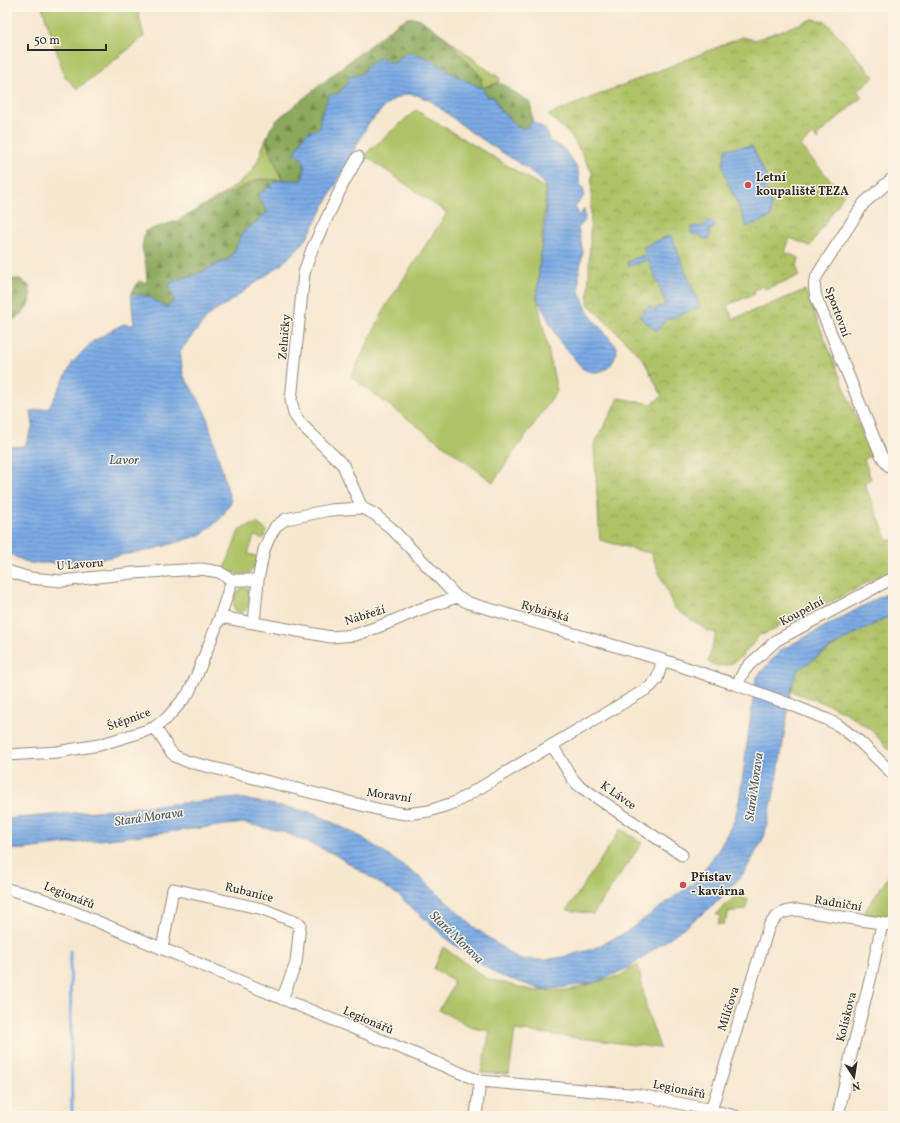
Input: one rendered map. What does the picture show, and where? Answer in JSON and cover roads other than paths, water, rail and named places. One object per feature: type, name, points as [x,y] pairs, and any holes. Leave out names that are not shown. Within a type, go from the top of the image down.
[{"type":"street","name":"Zelničky","points":[[358,157],[344,182],[312,249],[304,273],[292,400],[294,414],[301,424],[343,465],[362,508]]},
{"type":"street","name":"Sportovní","points":[[893,178],[864,203],[814,280],[814,288],[816,297],[881,455],[887,464],[893,469]]},
{"type":"street","points":[[254,623],[258,580],[264,550],[276,526],[286,519],[330,510],[362,508]]},
{"type":"street","name":"Rybářská","points":[[362,508],[374,514],[391,528],[457,597],[469,603],[663,660],[752,690],[826,718],[838,725],[860,742],[893,774]]},
{"type":"street","name":"U Lavoru","points":[[7,571],[30,578],[62,581],[133,573],[201,569],[219,572],[232,580]]},
{"type":"street","name":"Koupelní","points":[[736,685],[750,664],[777,640],[893,578]]},
{"type":"street","points":[[220,617],[232,580],[258,580]]},
{"type":"street","name":"Nábřeží","points":[[220,617],[331,637],[354,635],[386,624],[418,610],[457,597]]},
{"type":"street","name":"Štěpnice","points":[[7,755],[57,752],[99,745],[155,727],[167,718],[188,694],[220,617]]},
{"type":"street","name":"Moravní","points":[[155,727],[170,751],[175,756],[186,761],[366,806],[406,814],[429,811],[456,802],[650,687],[656,679],[663,660]]},
{"type":"street","name":"K Lávce","points":[[552,745],[572,778],[578,785],[682,855]]},
{"type":"street","name":"Legionářů","points":[[7,889],[48,901],[480,1082],[640,1095],[710,1113],[735,1116]]},
{"type":"street","name":"Rubanice","points":[[162,949],[173,889],[263,909],[288,919],[300,924],[296,963],[282,999]]},
{"type":"street","name":"Radniční","points":[[779,914],[797,910],[887,924]]},
{"type":"street","name":"Milíčova","points":[[710,1113],[769,926],[779,914]]},
{"type":"street","name":"Kolískova","points":[[838,1116],[851,1055],[871,976],[887,924]]},
{"type":"street","points":[[476,1116],[480,1082]]},
{"type":"water","name":"Lavor","points":[[405,53],[418,54],[433,61],[458,77],[482,88],[486,96],[494,97],[500,111],[509,117],[512,123],[516,126],[523,129],[529,126],[532,121],[542,127],[548,134],[549,141],[564,149],[577,168],[579,182],[584,191],[584,196],[575,207],[580,216],[584,208],[585,221],[578,228],[583,252],[579,272],[579,291],[588,313],[617,347],[614,360],[611,365],[602,371],[596,372],[583,369],[560,342],[537,298],[546,201],[546,189],[541,180],[528,169],[471,132],[431,101],[417,95],[407,94],[396,98],[387,104],[368,124],[306,240],[282,264],[209,315],[180,351],[183,375],[199,400],[207,417],[231,502],[221,518],[201,535],[151,550],[105,558],[52,563],[30,563],[15,557],[7,551],[7,452],[9,447],[25,446],[33,425],[31,411],[49,408],[73,362],[92,342],[123,324],[134,325],[131,294],[148,296],[166,307],[175,301],[169,285],[176,280],[195,275],[231,258],[243,232],[268,212],[257,196],[278,180],[302,180],[304,173],[304,161],[295,153],[303,137],[308,132],[320,128],[320,118],[329,95],[338,94],[347,84],[349,77],[361,74],[368,65],[381,57],[393,64]]},
{"type":"water","name":"Letní koupaliště TEZA","points":[[752,146],[769,182],[763,188],[771,193],[771,217],[747,227],[725,175],[723,163],[726,149]]},
{"type":"water","points":[[710,221],[715,225],[713,229],[709,230],[709,238],[705,239],[699,234],[692,234],[692,227],[705,225],[706,222]]},
{"type":"water","points":[[671,235],[700,307],[666,320],[657,331],[639,317],[649,306],[656,311],[656,308],[666,304],[648,260],[629,266],[627,262],[646,254],[643,247]]},
{"type":"water","name":"Stará Morava","points":[[893,590],[893,614],[849,637],[798,670],[791,691],[778,774],[764,837],[743,874],[713,906],[630,967],[594,983],[543,990],[496,974],[448,940],[398,895],[334,854],[284,832],[243,823],[7,850],[7,819],[239,798],[314,813],[363,838],[422,879],[474,927],[518,959],[545,960],[593,949],[625,933],[696,881],[719,849],[735,819],[740,796],[756,678],[781,650]]},
{"type":"waterway","points":[[70,951],[72,1116]]},
{"type":"place","name":"Letní koupaliště TEZA","points":[[748,185]]},
{"type":"place","name":"Přístav - kavárna","points":[[683,885]]}]
